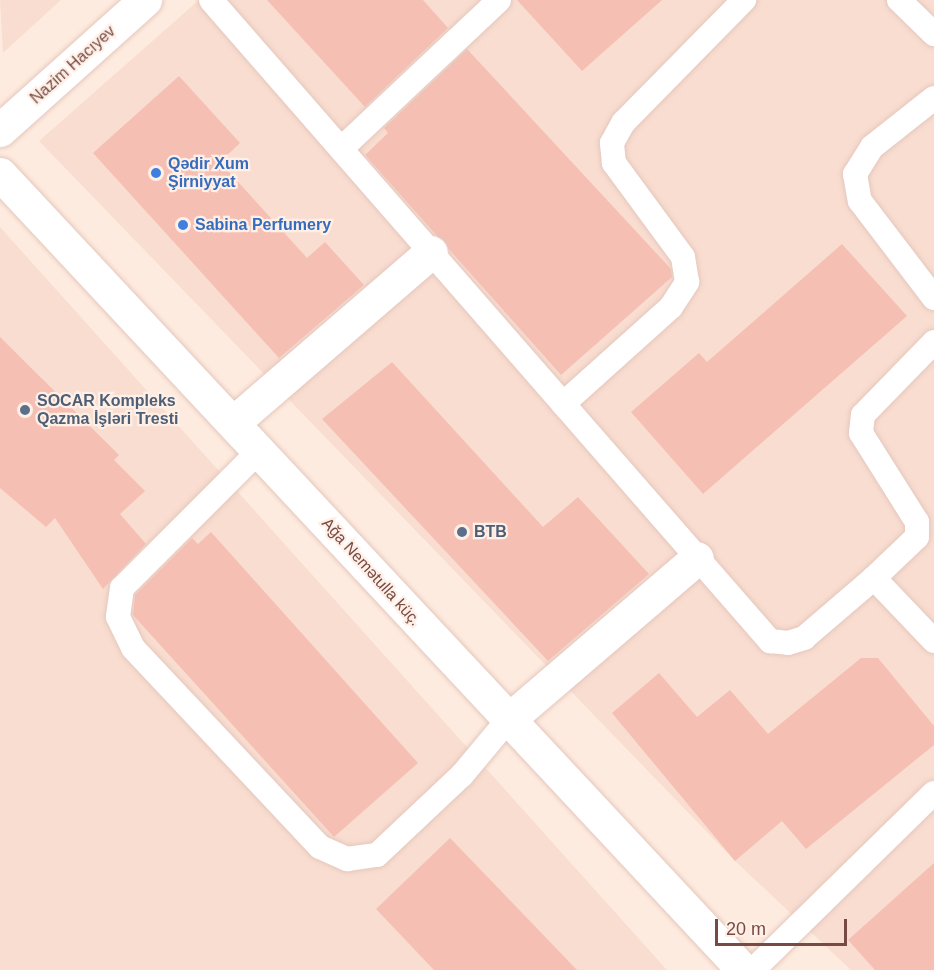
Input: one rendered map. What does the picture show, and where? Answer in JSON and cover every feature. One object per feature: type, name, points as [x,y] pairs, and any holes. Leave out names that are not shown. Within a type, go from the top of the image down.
[{"type":"street","name":"Nazim Hacıyev","points":[[0,130],[145,0]]},
{"type":"street","name":"Ağa Nemətulla küç.","points":[[0,174],[260,450],[507,721],[743,970]]},
{"type":"street","points":[[234,422],[431,252]]},
{"type":"street","points":[[507,721],[697,558]]},
{"type":"lane","points":[[211,0],[770,641],[788,644],[804,638],[874,578],[917,537],[917,522],[861,433],[863,415],[934,342]]},
{"type":"lane","points":[[341,149],[499,0]]},
{"type":"lane","points":[[563,404],[671,307],[687,282],[683,257],[614,163],[612,143],[623,123],[744,0]]},
{"type":"lane","points":[[899,0],[934,34]]},
{"type":"lane","points":[[934,98],[872,147],[855,174],[860,201],[934,298]]},
{"type":"lane","points":[[260,450],[122,588],[118,617],[133,648],[320,847],[347,859],[377,855],[462,775],[507,721]]},
{"type":"lane","points":[[874,578],[934,641]]},
{"type":"lane","points":[[753,970],[934,793]]},
{"type":"shaded area","points":[[0,0],[61,0],[3,53]]},
{"type":"shaded area","points":[[199,0],[934,0],[934,970],[851,970],[735,861],[39,141]]},
{"type":"shaded area","points":[[0,227],[667,970],[0,970]]},
{"type":"building","points":[[267,0],[423,0],[448,28],[365,107]]},
{"type":"building","points":[[517,0],[662,0],[582,71]]},
{"type":"building","points":[[467,49],[671,269],[672,277],[561,375],[365,155],[388,133],[384,128]]},
{"type":"building","points":[[179,76],[240,143],[220,162],[307,258],[325,242],[364,285],[279,358],[93,153]]},
{"type":"building","points":[[842,244],[907,316],[703,494],[631,412],[699,353],[707,362]]},
{"type":"building","points":[[0,337],[119,455],[114,460],[145,491],[120,514],[146,544],[103,589],[55,518],[46,527],[0,488]]},
{"type":"building","points":[[392,362],[543,527],[578,497],[649,574],[548,661],[322,419]]},
{"type":"building","points":[[211,532],[418,763],[334,837],[133,615],[135,595],[192,538],[198,544]]},
{"type":"building","points":[[861,658],[878,658],[934,726],[934,745],[806,849],[782,821],[735,861],[612,713],[659,673],[697,717],[730,690],[768,734]]},
{"type":"building","points":[[450,838],[577,970],[434,970],[376,909]]},
{"type":"building","points":[[934,863],[934,970],[875,970],[848,940]]},
{"type":"place","name":"Qədir Xum Şirniyyat","points":[[156,173]]},
{"type":"place","name":"Sabina Perfumery","points":[[183,225]]},
{"type":"place","name":"SOCAR Kompleks Qazma İşləri Tresti","points":[[25,410]]},
{"type":"place","name":"BTB","points":[[462,532]]}]
